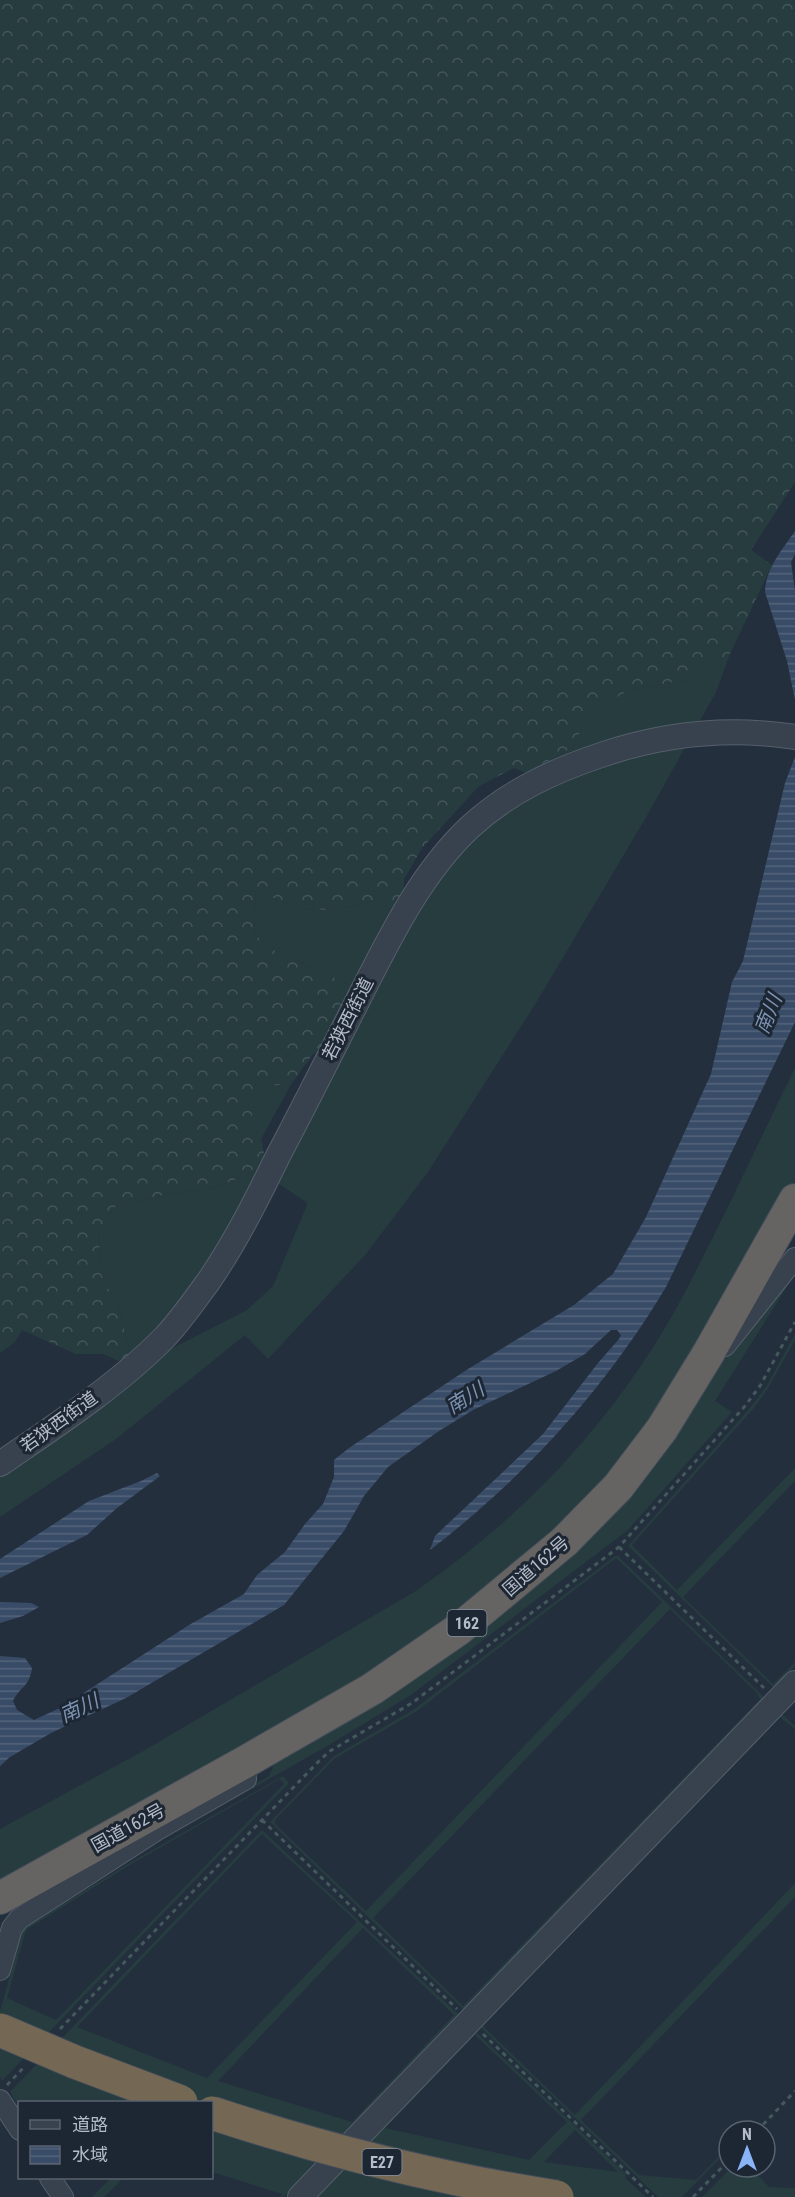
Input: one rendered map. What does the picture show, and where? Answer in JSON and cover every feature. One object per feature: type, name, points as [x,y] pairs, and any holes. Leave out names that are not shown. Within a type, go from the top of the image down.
[{"type":"highway","name":"国道162号","points":[[0,1898],[338,1709],[412,1663],[495,1601],[564,1542],[618,1487],[642,1458],[681,1401],[795,1200]]},
{"type":"highway","points":[[0,2030],[176,2101]]},
{"type":"highway","name":"E27","points":[[213,2113],[356,2156],[442,2176],[557,2197]]},
{"type":"street","name":"若狭西街道","points":[[0,1464],[76,1410],[147,1354],[190,1306],[223,1259],[252,1207],[401,919],[426,880],[470,828],[504,800],[530,784],[579,762],[611,751],[658,740],[718,733],[772,734],[795,737]]},
{"type":"street","points":[[708,1354],[718,1354],[731,1340],[795,1258]]},
{"type":"street","points":[[300,2197],[787,1692]]},
{"type":"street","points":[[0,1970],[6,1928],[147,1836],[246,1779],[245,1762]]},
{"type":"street","points":[[0,2100],[18,2127]]},
{"type":"street","points":[[51,2179],[63,2197]]},
{"type":"path","points":[[58,2031],[330,1751],[412,1703],[619,1546],[745,1406],[760,1386],[795,1322]]},
{"type":"path","points":[[619,1546],[770,1694],[787,1692]]},
{"type":"path","points":[[0,2090],[29,2062]]},
{"type":"path","points":[[768,2119],[795,2091]]},
{"type":"path","points":[[693,2197],[717,2172]]},
{"type":"green space","points":[[0,0],[795,0],[795,482],[751,550],[772,565],[730,654],[685,680],[630,690],[590,712],[573,747],[527,773],[514,768],[479,786],[422,848],[404,879],[404,891],[392,911],[377,900],[334,910],[298,909],[256,890],[254,933],[269,948],[354,987],[319,1053],[313,1054],[292,1083],[271,1086],[252,1096],[252,1127],[261,1139],[265,1158],[258,1171],[216,1187],[164,1195],[115,1207],[98,1231],[102,1276],[119,1309],[131,1355],[121,1362],[103,1354],[76,1354],[22,1330],[15,1342],[0,1353]]},
{"type":"green space","points":[[730,654],[716,692],[648,814],[536,1003],[428,1172],[366,1254],[268,1359],[245,1335],[116,1439],[0,1517],[0,1473],[165,1352],[247,1310],[273,1286],[307,1205],[306,1202],[276,1182],[383,972],[419,909],[463,852],[488,828],[516,808],[527,773],[573,747],[590,712],[630,690],[685,680]]},
{"type":"green space","points":[[256,889],[298,909],[334,910],[377,900],[392,911],[354,987],[269,948],[254,933]]},
{"type":"green space","points":[[795,1068],[795,1184],[741,1282],[636,1452],[454,1624],[0,1890],[0,1829],[145,1750],[414,1592],[481,1541],[542,1486],[596,1426],[622,1393],[657,1341],[698,1267]]},
{"type":"green space","points":[[292,1083],[261,1139],[252,1127],[252,1096],[271,1086]]},
{"type":"green space","points":[[258,1171],[215,1253],[170,1315],[131,1355],[119,1309],[102,1276],[98,1231],[115,1207],[164,1195],[216,1187]]},
{"type":"green space","points":[[795,1265],[795,1274],[715,1401],[732,1412],[628,1530],[411,1695],[329,1745],[126,1860],[269,1776],[279,1752],[439,1654],[715,1367],[736,1344]]},
{"type":"green space","points":[[795,1334],[795,1340],[767,1390],[754,1408],[632,1545],[677,1590],[795,1468],[795,1481],[683,1597],[773,1684],[795,1662],[795,1666],[774,1688],[628,1546],[750,1408],[766,1387]]},
{"type":"green space","points":[[615,1556],[618,1556],[765,1698],[464,2010],[270,1822],[334,1756],[413,1710]],"holes":[[[616,1558],[662,1602],[366,1911],[275,1824],[275,1820],[334,1759],[417,1711]],[[670,1609],[757,1693],[760,1699],[463,2006],[373,1918]]]},
{"type":"green space","points":[[781,1713],[795,1726],[795,1729],[780,1717],[483,2026],[575,2115],[795,1883],[795,1897],[581,2120],[639,2175],[696,2180],[717,2158],[717,2161],[682,2197],[658,2197],[479,2026]]},
{"type":"green space","points":[[283,1776],[289,1783],[2,2081],[0,2076],[0,2011],[19,1935],[26,1927],[126,1865]],"holes":[[[280,1779],[284,1784],[56,2020],[7,1998],[25,1933],[29,1928],[128,1866]]]},
{"type":"green space","points":[[262,1830],[458,2014],[284,2197],[280,2197],[282,2194],[213,2172],[213,2101],[18,2100],[16,2102],[10,2092]],"holes":[[[262,1834],[357,1922],[207,2078],[77,2027]],[[363,1928],[454,2015],[352,2122],[218,2081]]]},
{"type":"green space","points":[[475,2031],[626,2174],[625,2178],[646,2197],[315,2197]],"holes":[[[475,2035],[567,2122],[529,2160],[385,2128]],[[575,2130],[618,2172],[544,2162]]]},
{"type":"green space","points":[[110,2179],[122,2179],[104,2197],[92,2197]]},
{"type":"green space","points":[[720,2179],[761,2179],[769,2187],[795,2188],[795,2197],[702,2197]]},
{"type":"water","points":[[795,531],[795,554],[791,562],[795,591],[795,700],[787,661],[765,592],[768,575],[780,552]]},
{"type":"water","name":"南川","points":[[795,757],[795,1022],[666,1287],[617,1361],[590,1396],[530,1462],[465,1522],[430,1550],[435,1536],[543,1434],[619,1339],[621,1335],[617,1330],[611,1330],[585,1354],[556,1371],[473,1410],[388,1467],[364,1496],[344,1531],[284,1605],[126,1698],[51,1733],[10,1757],[0,1766],[0,1656],[25,1658],[32,1668],[27,1683],[13,1701],[17,1710],[34,1720],[62,1707],[189,1625],[244,1594],[257,1575],[285,1552],[323,1504],[334,1477],[334,1460],[468,1369],[574,1305],[613,1274],[646,1217],[711,1074],[732,982],[743,961],[785,783]]},
{"type":"water","points":[[157,1473],[160,1476],[117,1508],[87,1535],[0,1578],[0,1559],[89,1501]]},
{"type":"water","points":[[0,1602],[31,1603],[39,1607],[23,1616],[0,1623]]}]
